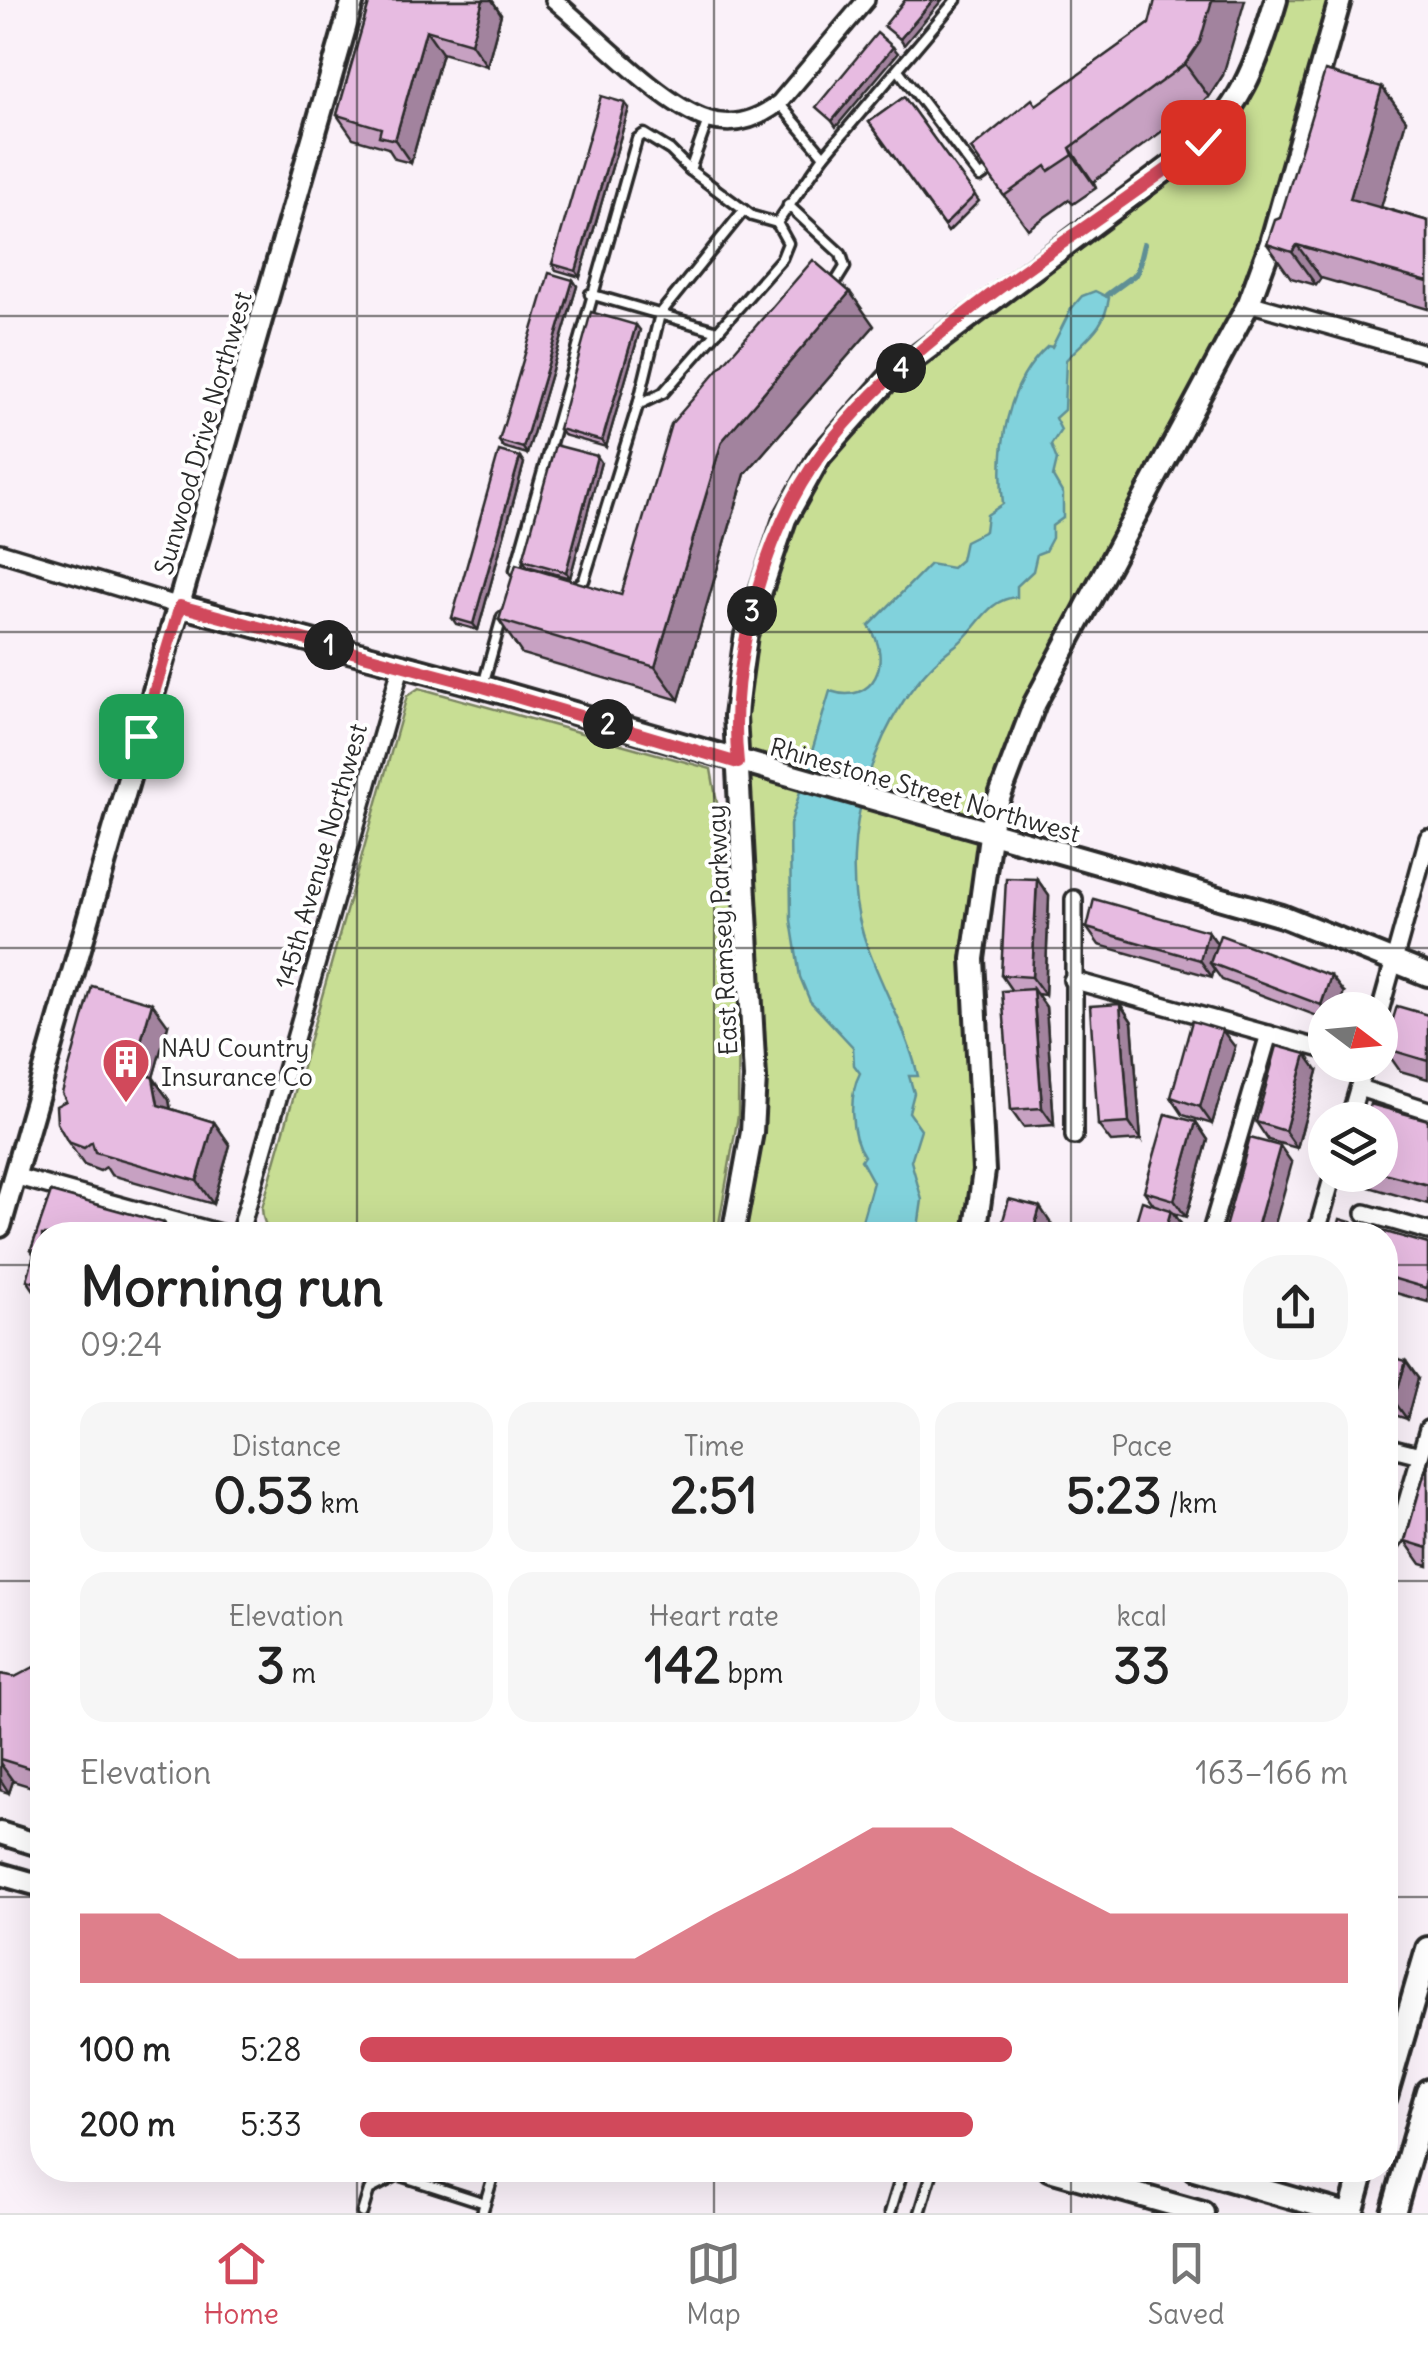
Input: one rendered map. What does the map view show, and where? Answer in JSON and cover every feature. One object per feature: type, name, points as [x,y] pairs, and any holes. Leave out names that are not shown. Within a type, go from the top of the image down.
[{"type":"main road","points":[[1398,2052],[1428,1949]]},
{"type":"main road","points":[[1393,2213],[1428,2091]]},
{"type":"main road","points":[[1348,2213],[1360,2182]]},
{"type":"street","name":"Sunwood Drive Northwest","points":[[0,1226],[353,0]]},
{"type":"street","points":[[554,0],[677,104],[708,120],[747,121],[780,103],[866,0]]},
{"type":"street","name":"East Ramsey Parkway","points":[[736,1222],[750,1146],[755,1078],[738,763],[738,677],[756,596],[785,519],[820,456],[864,402],[924,349],[1203,142],[1223,121],[1252,75],[1276,0]]},
{"type":"street","points":[[977,1222],[984,1171],[973,960],[987,834],[1035,704],[1249,303],[1271,243],[1340,0]]},
{"type":"street","points":[[1249,303],[1428,354]]},
{"type":"street","name":"Rhinestone Street Northwest","points":[[0,552],[1282,916],[1428,975]]},
{"type":"street","name":"145th Avenue Northwest","points":[[243,1222],[402,664]]},
{"type":"street","points":[[1385,992],[1428,838]]},
{"type":"street","points":[[1074,899],[1074,1136]]},
{"type":"street","points":[[1072,980],[1308,1045]]},
{"type":"street","points":[[1214,1222],[1268,1034]]},
{"type":"street","points":[[1354,1102],[1360,1082]]},
{"type":"street","points":[[1358,1088],[1428,1110]]},
{"type":"street","points":[[14,1176],[179,1222]]},
{"type":"street","points":[[1320,1222],[1328,1192]]},
{"type":"street","points":[[1365,1213],[1395,1222]]},
{"type":"street","points":[[1398,1223],[1428,1232]]},
{"type":"street","points":[[1398,1532],[1428,1429]]},
{"type":"street","points":[[1398,1449],[1420,1455]]},
{"type":"street","points":[[0,1834],[30,1843]]},
{"type":"street","points":[[0,1874],[30,1883]]},
{"type":"street","points":[[1093,2182],[1203,2213]]},
{"type":"street","points":[[1237,2182],[1348,2213]]},
{"type":"lane","points":[[777,222],[824,156],[956,0]]},
{"type":"lane","points":[[899,70],[980,178],[996,166]]},
{"type":"lane","points":[[780,103],[824,156]]},
{"type":"lane","points":[[690,170],[708,120]]},
{"type":"lane","points":[[530,578],[514,574],[590,294],[636,139],[644,134],[744,210],[777,222],[788,243],[782,258],[663,392],[638,406]]},
{"type":"lane","points":[[788,205],[841,254],[844,266],[822,299]]},
{"type":"lane","points":[[575,588],[584,580],[638,406],[660,314],[744,210]]},
{"type":"lane","points":[[590,294],[718,330]]},
{"type":"lane","points":[[562,588],[594,594]]},
{"type":"lane","points":[[483,687],[504,609]]},
{"type":"lane","points":[[362,2213],[369,2190],[384,2182]]},
{"type":"lane","points":[[420,2182],[485,2203]]},
{"type":"lane","points":[[482,2213],[491,2182]]},
{"type":"lane","points":[[890,2213],[899,2182]]},
{"type":"lane","points":[[920,2213],[929,2182]]},
{"type":"green space","points":[[1286,0],[1328,0],[1264,226],[1232,313],[1027,698],[988,798],[973,874],[965,947],[974,1152],[966,1222],[741,1222],[762,1033],[743,730],[748,663],[780,548],[812,483],[850,433],[913,367],[1218,139],[1265,68]]},
{"type":"green space","points":[[419,688],[711,769],[732,888],[739,1003],[738,1116],[719,1222],[264,1222],[262,1208],[407,696]]},
{"type":"water","points":[[1095,291],[1109,298],[1103,319],[1066,360],[1064,410],[1055,418],[1061,430],[1051,445],[1057,460],[1053,477],[1063,494],[1063,518],[1052,526],[1052,538],[1045,551],[1037,554],[1033,571],[1017,586],[1017,597],[990,609],[928,670],[903,702],[883,737],[858,817],[855,897],[863,934],[918,1076],[909,1076],[914,1093],[909,1112],[921,1129],[911,1161],[922,1200],[919,1222],[862,1222],[873,1182],[861,1160],[864,1156],[853,1126],[854,1092],[860,1073],[854,1065],[853,1047],[810,1001],[800,977],[791,920],[790,825],[830,691],[858,692],[875,677],[879,653],[869,626],[930,564],[952,568],[961,560],[965,541],[985,531],[987,515],[1003,504],[1004,440],[1014,398],[1034,361],[1048,346],[1052,347],[1082,296]]},
{"type":"building","points":[[370,0],[483,0],[471,43],[426,30],[395,140],[379,136],[381,128],[337,115]]},
{"type":"building","points":[[905,0],[933,0],[900,39],[884,26]]},
{"type":"building","points":[[1155,0],[1212,0],[1200,42],[1185,64],[1070,148],[1073,155],[1049,171],[1046,166],[1004,196],[971,149],[1032,99],[1036,105],[1149,24]]},
{"type":"building","points":[[877,33],[893,47],[832,121],[816,107]]},
{"type":"building","points":[[1325,71],[1382,87],[1350,199],[1428,221],[1428,282],[1297,245],[1292,252],[1267,244],[1275,220],[1280,218]]},
{"type":"building","points":[[601,96],[625,103],[576,271],[552,264]]},
{"type":"building","points":[[904,97],[975,195],[944,226],[869,122]]},
{"type":"building","points":[[813,260],[850,292],[722,441],[655,667],[499,620],[516,564],[621,595],[671,424]]},
{"type":"building","points":[[549,273],[573,280],[523,448],[499,441]]},
{"type":"building","points":[[591,312],[636,325],[602,441],[559,429]]},
{"type":"building","points":[[555,445],[597,456],[566,572],[523,560]]},
{"type":"building","points":[[499,451],[520,457],[473,624],[452,618]]},
{"type":"building","points":[[1006,878],[1037,879],[1032,977],[1001,975]]},
{"type":"building","points":[[1094,899],[1208,931],[1200,960],[1087,928]]},
{"type":"building","points":[[1220,935],[1331,976],[1325,992],[1308,992],[1308,1000],[1210,963]]},
{"type":"building","name":"NAU Country Insurance Co","points":[[92,986],[152,1003],[134,1065],[153,1078],[158,1105],[214,1122],[197,1181],[95,1152],[92,1142],[84,1148],[68,1142],[57,1123],[56,1106],[66,1101],[62,1093]]},
{"type":"building","points":[[1033,989],[1042,1108],[1011,1110],[1002,991]]},
{"type":"building","points":[[1120,1004],[1129,1123],[1098,1125],[1090,1006]]},
{"type":"building","points":[[1398,1006],[1428,1015],[1428,1061],[1398,1052]]},
{"type":"building","points":[[1192,1021],[1222,1030],[1200,1107],[1171,1097]]},
{"type":"building","points":[[1277,1046],[1306,1054],[1285,1131],[1256,1122]]},
{"type":"building","points":[[1398,1112],[1428,1120],[1428,1185],[1398,1177]]},
{"type":"building","points":[[1166,1114],[1196,1122],[1174,1200],[1144,1191]]},
{"type":"building","points":[[1250,1138],[1280,1146],[1259,1222],[1227,1222]]},
{"type":"building","points":[[51,1192],[160,1222],[41,1222]]},
{"type":"building","points":[[1009,1199],[1040,1207],[1036,1222],[1003,1222]]},
{"type":"building","points":[[1142,1201],[1171,1210],[1168,1222],[1136,1222]]},
{"type":"building","points":[[1398,1235],[1428,1244],[1426,1288],[1398,1280]]},
{"type":"building","points":[[1398,1359],[1406,1361],[1398,1388]]},
{"type":"building","points":[[1428,1461],[1428,1548],[1405,1541]]},
{"type":"building","points":[[30,1669],[30,1768],[0,1759],[0,1674],[15,1677]]},
{"type":"waterway","points":[[1107,295],[1137,273],[1144,244]]},
{"type":"place","name":"NAU Country Insurance Co","points":[[126,1104]]},
{"type":"route","points":[[141,736],[180,606],[483,687],[738,763],[734,732],[738,677],[756,596],[785,519],[820,456],[891,376],[1203,142]]}]
